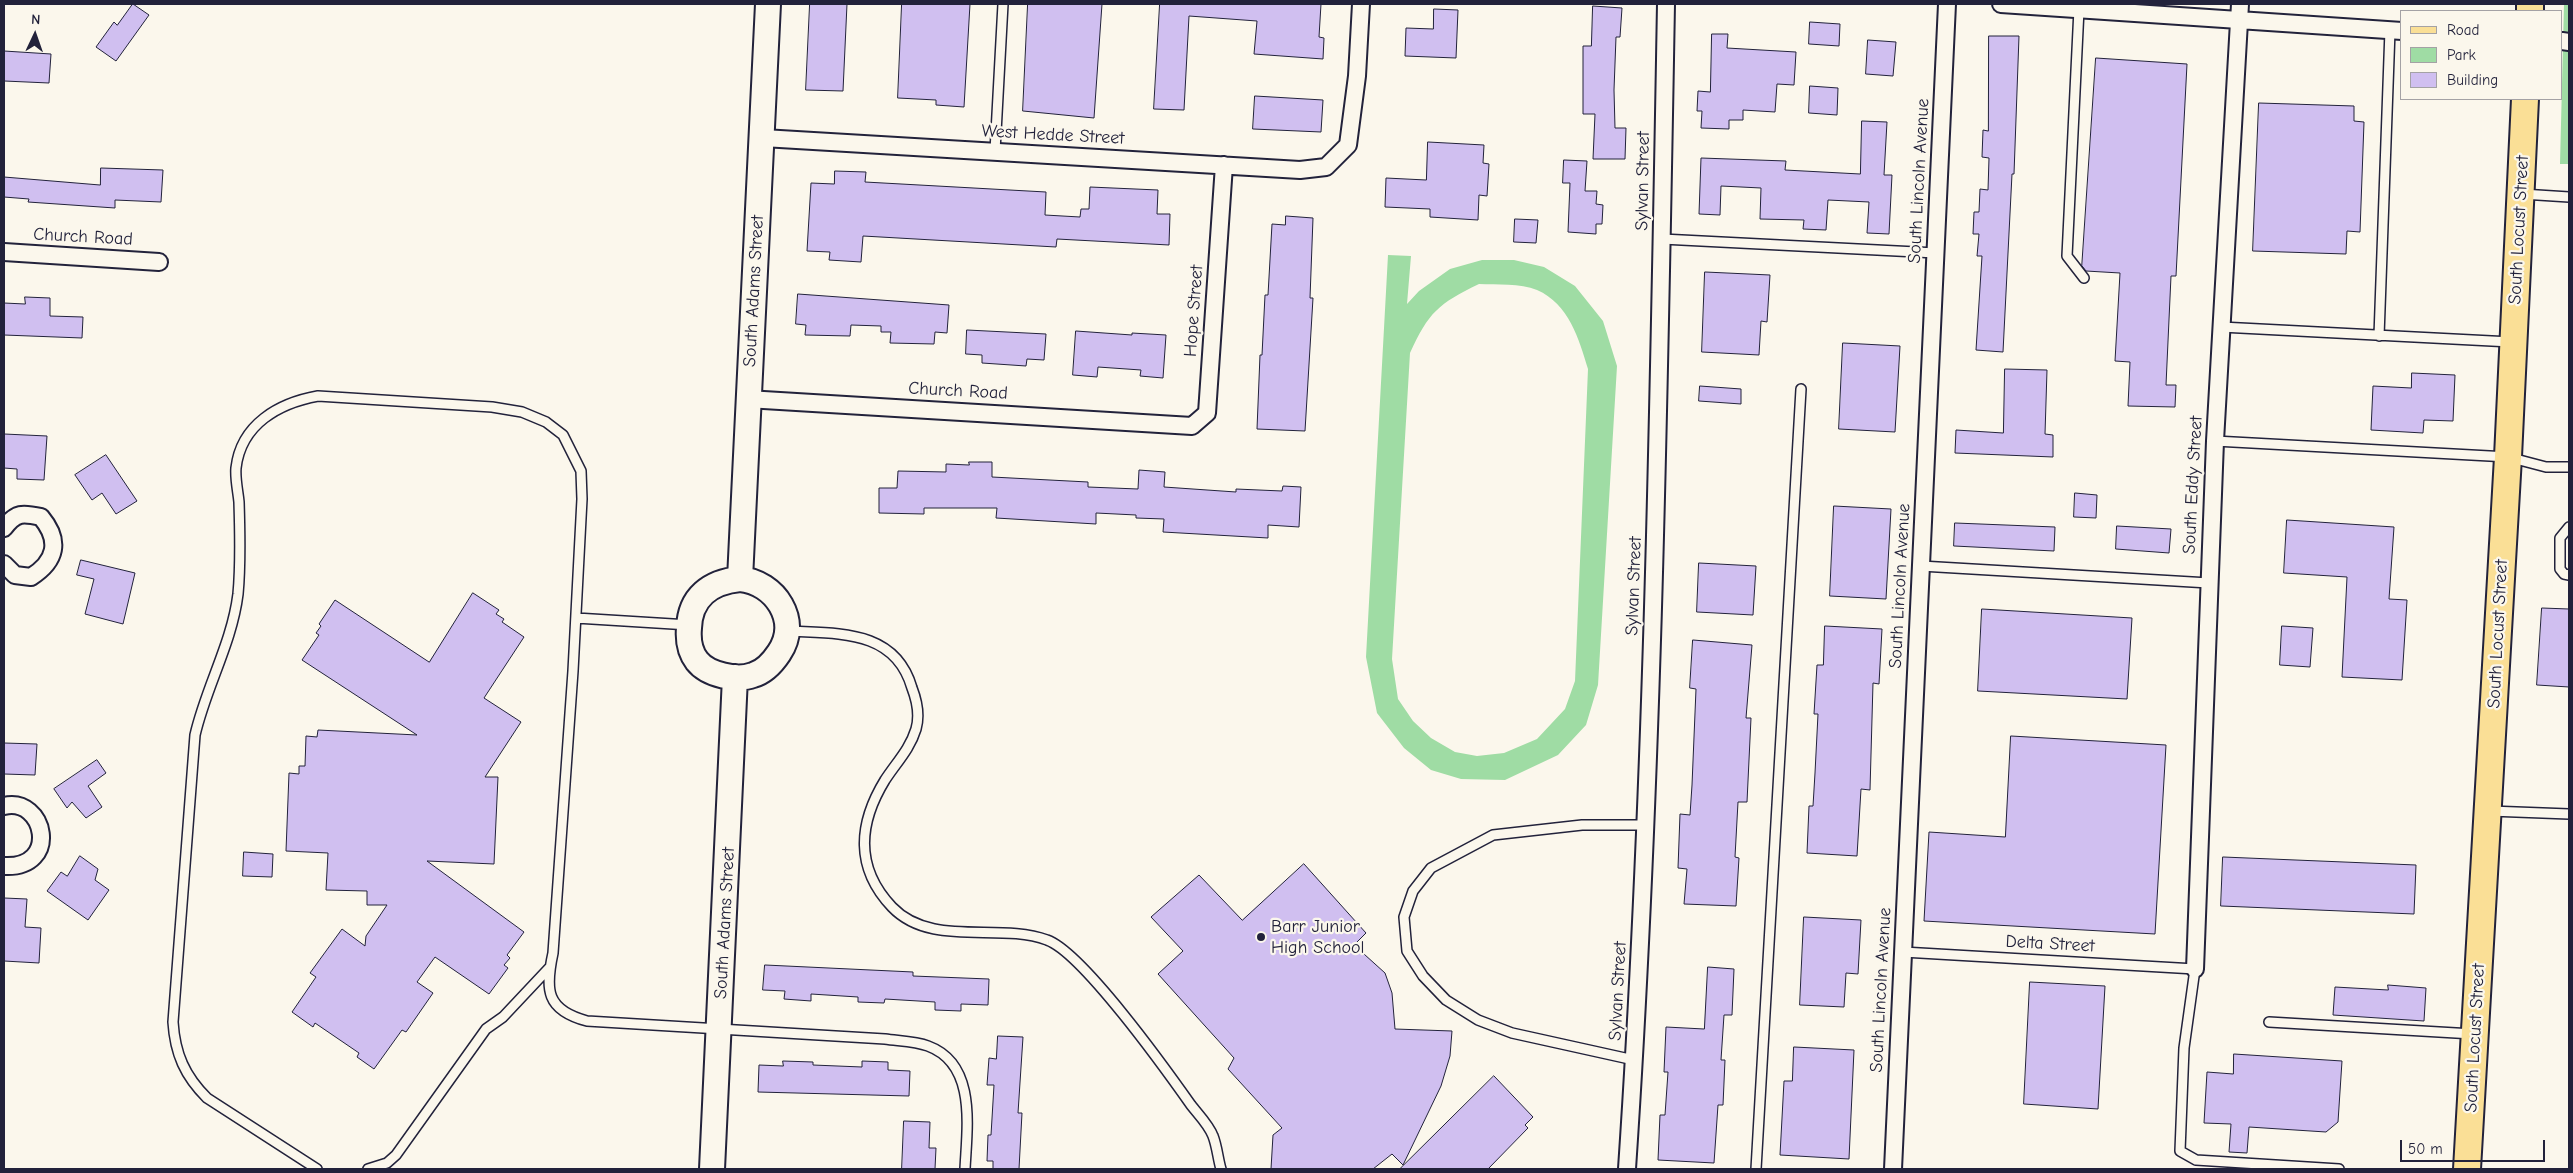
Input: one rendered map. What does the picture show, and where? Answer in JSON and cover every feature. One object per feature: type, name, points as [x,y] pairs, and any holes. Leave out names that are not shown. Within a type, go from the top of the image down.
[{"type":"main road","name":"South Locust Street","points":[[2467,1169],[2508,457],[2525,100]]},
{"type":"street","name":"South Adams Street","points":[[740,579],[747,399],[763,138],[768,4]]},
{"type":"street","name":"West Hedde Street","points":[[763,138],[1300,170],[1326,166],[1348,145],[1357,76],[1361,4]]},
{"type":"street","name":"Sylvan Street","points":[[1627,1169],[1634,1060],[1657,529],[1666,4]]},
{"type":"street","name":"South Lincoln Avenue","points":[[1892,1169],[1947,4]]},
{"type":"street","points":[[2001,4],[2079,9],[2239,12],[2396,30]]},
{"type":"street","name":"South Eddy Street","points":[[2195,969],[2215,441],[2239,12]]},
{"type":"street","name":"Hope Street","points":[[1166,424],[1192,426],[1208,413],[1224,165]]},
{"type":"street","name":"Church Road","points":[[4,252],[159,262]]},
{"type":"street","name":"Church Road","points":[[747,399],[1166,424]]},
{"type":"street","points":[[4,528],[12,517],[25,514],[41,517],[51,530],[54,550],[44,568],[30,577],[16,575],[4,564]]},
{"type":"street","points":[[740,579],[759,583],[772,592],[781,602],[786,616],[787,631],[780,653],[768,667],[753,676],[736,677],[708,670],[697,661],[688,638],[694,604],[704,591],[715,584],[740,579]]},
{"type":"street","name":"South Adams Street","points":[[712,1169],[736,677]]},
{"type":"street","points":[[4,806],[14,803],[28,809],[39,824],[41,846],[36,856],[18,867],[4,866]]},
{"type":"lane","points":[[995,151],[1003,4]]},
{"type":"lane","points":[[2079,9],[2068,256],[2084,278]]},
{"type":"lane","points":[[2379,336],[2396,30]]},
{"type":"lane","points":[[2521,194],[2569,197]]},
{"type":"lane","points":[[1662,239],[1936,253]]},
{"type":"lane","points":[[2221,327],[2514,342]]},
{"type":"lane","points":[[1756,1169],[1801,389]]},
{"type":"lane","points":[[317,1169],[208,1098],[193,1084],[182,1065],[175,1043],[173,1022],[195,735],[201,708],[230,631],[238,594],[241,545],[236,468],[242,447],[256,424],[270,413],[294,401],[318,396],[492,407],[522,412],[546,422],[563,435],[581,471],[582,499],[573,671],[554,943],[548,982],[553,1001],[564,1012],[576,1018],[611,1023],[885,1040],[927,1045],[946,1056],[959,1073],[968,1110],[965,1169]]},
{"type":"lane","points":[[2215,441],[2508,457],[2546,467],[2569,467]]},
{"type":"lane","points":[[2569,527],[2560,538],[2560,569],[2564,574],[2569,575]]},
{"type":"lane","points":[[1921,566],[2209,583]]},
{"type":"lane","points":[[576,618],[689,625]]},
{"type":"lane","points":[[787,631],[869,639],[892,654],[909,677],[918,706],[916,728],[906,752],[886,779],[870,807],[864,831],[865,859],[875,886],[894,909],[914,922],[938,930],[1028,935],[1049,940],[1068,954],[1088,974],[1168,1072],[1213,1135],[1221,1169]]},
{"type":"lane","points":[[2488,811],[2569,814]]},
{"type":"lane","points":[[1634,1060],[1512,1033],[1478,1020],[1446,1000],[1423,976],[1406,951],[1404,917],[1413,891],[1431,868],[1493,835],[1574,826],[1645,824]]},
{"type":"lane","name":"Delta Street","points":[[1903,952],[2195,969]]},
{"type":"lane","points":[[368,1169],[387,1163],[396,1155],[486,1030],[503,1017],[550,967]]},
{"type":"lane","points":[[2195,969],[2184,1048],[2180,1151],[2196,1160],[2339,1169]]},
{"type":"lane","points":[[2268,1022],[2475,1034]]},
{"type":"green space","points":[[2564,4],[2569,4],[2569,164],[2560,164]]},
{"type":"green space","points":[[1388,255],[1411,256],[1407,304],[1419,291],[1450,269],[1482,260],[1514,260],[1544,267],[1575,286],[1603,321],[1617,366],[1598,685],[1586,725],[1558,755],[1505,780],[1461,779],[1431,770],[1404,748],[1377,713],[1366,657]],"holes":[[[1479,284],[1523,286],[1548,296],[1565,313],[1571,323],[1588,369],[1575,681],[1565,709],[1537,739],[1504,753],[1477,756],[1455,752],[1431,738],[1413,721],[1398,699],[1392,659],[1410,353],[1429,318],[1454,297]]]},
{"type":"building","points":[[133,4],[149,15],[116,61],[96,47],[114,22],[117,25]]},
{"type":"building","points":[[810,4],[847,4],[843,91],[806,90]]},
{"type":"building","points":[[902,4],[970,4],[964,107],[936,105],[936,100],[898,98]]},
{"type":"building","points":[[1028,4],[1102,4],[1094,118],[1023,111]]},
{"type":"building","points":[[1160,4],[1321,4],[1319,37],[1324,38],[1323,59],[1254,54],[1257,21],[1189,16],[1184,110],[1154,109]]},
{"type":"building","points":[[1593,6],[1622,8],[1620,37],[1616,37],[1614,90],[1615,128],[1626,128],[1625,159],[1593,159],[1595,114],[1583,114],[1583,46],[1591,46]]},
{"type":"building","points":[[1434,9],[1458,10],[1456,58],[1405,56],[1406,28],[1433,29]]},
{"type":"building","points":[[1810,22],[1840,24],[1839,46],[1809,44]]},
{"type":"building","points":[[1712,34],[1728,34],[1727,48],[1796,52],[1794,85],[1777,84],[1775,112],[1743,110],[1743,120],[1729,120],[1729,129],[1701,128],[1702,111],[1697,111],[1698,91],[1710,92]]},
{"type":"building","points":[[1989,36],[2019,36],[2014,174],[2012,174],[2003,352],[1976,350],[1982,256],[1977,256],[1979,234],[1973,234],[1974,212],[1979,212],[1980,189],[1988,190],[1989,158],[1982,157],[1983,130],[1988,131]]},
{"type":"building","points":[[1868,40],[1896,42],[1893,76],[1866,74]]},
{"type":"building","points":[[4,51],[51,54],[49,83],[4,81]]},
{"type":"building","points":[[2096,58],[2187,64],[2176,276],[2171,276],[2166,385],[2176,385],[2175,407],[2128,406],[2130,362],[2115,361],[2120,273],[2086,271],[2082,266]]},
{"type":"building","points":[[1810,86],[1838,88],[1837,115],[1809,113]]},
{"type":"building","points":[[1255,96],[1323,100],[1321,132],[1253,129]]},
{"type":"building","points":[[2259,103],[2354,106],[2354,121],[2364,122],[2360,232],[2347,231],[2346,254],[2253,251]]},
{"type":"building","points":[[1862,121],[1887,122],[1884,175],[1892,175],[1889,234],[1867,233],[1869,202],[1828,200],[1826,230],[1803,229],[1804,220],[1760,219],[1761,188],[1721,186],[1720,215],[1699,214],[1701,158],[1786,161],[1785,170],[1860,174]]},
{"type":"building","points":[[1428,142],[1484,145],[1483,163],[1489,164],[1487,196],[1479,195],[1478,220],[1430,217],[1430,209],[1385,207],[1386,178],[1426,180]]},
{"type":"building","points":[[1564,160],[1587,161],[1585,191],[1597,191],[1596,204],[1603,205],[1602,224],[1596,224],[1596,234],[1568,232],[1570,183],[1563,183]]},
{"type":"building","points":[[101,168],[163,170],[161,202],[115,200],[115,208],[28,202],[29,199],[4,197],[4,177],[100,185]]},
{"type":"building","points":[[835,171],[866,172],[865,182],[1046,192],[1045,215],[1080,217],[1081,209],[1089,209],[1090,187],[1158,190],[1157,214],[1170,214],[1169,245],[1057,239],[1056,247],[863,236],[861,262],[829,260],[830,252],[807,251],[811,183],[834,184]]},
{"type":"building","points":[[1286,216],[1313,218],[1310,298],[1313,298],[1305,431],[1257,429],[1260,355],[1262,355],[1265,295],[1268,295],[1272,224],[1285,225]]},
{"type":"building","points":[[1515,219],[1538,220],[1536,243],[1514,242]]},
{"type":"building","points":[[1705,272],[1770,275],[1767,322],[1761,321],[1759,355],[1702,352]]},
{"type":"building","points":[[798,294],[949,305],[947,333],[935,332],[934,344],[890,343],[891,332],[881,332],[881,326],[851,325],[850,336],[805,335],[806,325],[796,324]]},
{"type":"building","points":[[25,297],[50,298],[50,316],[83,317],[82,338],[4,335],[4,303],[25,304]]},
{"type":"building","points":[[967,330],[1046,334],[1044,360],[1027,359],[1026,366],[982,363],[982,355],[966,354]]},
{"type":"building","points":[[1076,331],[1132,335],[1132,333],[1166,335],[1163,378],[1140,376],[1141,370],[1098,367],[1097,377],[1073,375]]},
{"type":"building","points":[[1843,343],[1900,346],[1895,432],[1839,429]]},
{"type":"building","points":[[2005,369],[2047,370],[2045,434],[2053,435],[2053,457],[1955,453],[1956,430],[2003,433]]},
{"type":"building","points":[[2412,373],[2455,375],[2453,421],[2424,420],[2423,433],[2371,430],[2373,386],[2411,388]]},
{"type":"building","points":[[1700,386],[1741,389],[1741,404],[1699,401]]},
{"type":"building","points":[[4,434],[47,436],[44,480],[17,479],[17,469],[4,468]]},
{"type":"building","points":[[106,455],[137,501],[116,514],[102,493],[92,500],[75,475]]},
{"type":"building","points":[[969,462],[992,462],[992,477],[1088,482],[1088,487],[1138,489],[1139,470],[1165,472],[1164,487],[1236,492],[1236,489],[1282,491],[1283,486],[1301,487],[1299,527],[1268,525],[1268,538],[1163,532],[1164,519],[1136,518],[1136,515],[1096,513],[1096,524],[996,518],[997,508],[924,508],[924,514],[879,513],[879,488],[897,488],[898,471],[946,472],[946,464],[969,465]]},
{"type":"building","points":[[2075,493],[2097,495],[2096,518],[2074,517]]},
{"type":"building","points":[[1834,506],[1891,509],[1886,599],[1830,596]]},
{"type":"building","points":[[2287,520],[2394,527],[2389,599],[2407,600],[2402,680],[2342,677],[2347,577],[2284,573]]},
{"type":"building","points":[[1955,523],[2055,527],[2054,551],[1954,546]]},
{"type":"building","points":[[2117,526],[2171,529],[2169,553],[2116,549]]},
{"type":"building","points":[[81,560],[135,573],[123,624],[85,614],[94,579],[77,575]]},
{"type":"building","points":[[1699,563],[1756,566],[1753,615],[1697,612]]},
{"type":"building","points":[[473,593],[499,610],[496,614],[504,619],[502,622],[524,637],[484,698],[521,722],[485,777],[498,777],[494,864],[427,861],[524,932],[507,955],[510,958],[504,965],[508,968],[489,994],[435,957],[417,982],[433,993],[406,1032],[402,1030],[374,1069],[357,1057],[359,1053],[315,1023],[313,1027],[292,1012],[316,977],[310,973],[342,929],[365,946],[366,936],[387,905],[367,905],[367,891],[326,890],[328,853],[286,851],[289,773],[299,774],[299,766],[305,766],[306,736],[317,737],[318,730],[417,735],[302,660],[319,635],[316,633],[321,626],[319,624],[335,600],[429,662]]},
{"type":"building","points":[[2542,608],[2569,609],[2569,687],[2537,685]]},
{"type":"building","points":[[1982,609],[2132,618],[2127,699],[1978,691]]},
{"type":"building","points":[[1825,626],[1882,629],[1879,684],[1873,683],[1870,790],[1861,789],[1857,856],[1807,853],[1809,806],[1813,806],[1815,773],[1818,714],[1814,714],[1817,665],[1823,665]]},
{"type":"building","points":[[2282,626],[2313,628],[2310,667],[2280,665]]},
{"type":"building","points":[[1693,640],[1752,645],[1746,718],[1751,718],[1747,802],[1738,802],[1735,857],[1739,858],[1736,906],[1684,904],[1687,869],[1678,868],[1680,814],[1690,815],[1692,785],[1696,689],[1690,688]]},
{"type":"building","points":[[2011,736],[2166,745],[2155,934],[1924,921],[1929,832],[2005,837]]},
{"type":"building","points":[[4,743],[37,744],[35,775],[4,774]]},
{"type":"building","points":[[97,760],[106,773],[88,786],[102,807],[86,818],[72,802],[67,808],[54,789]]},
{"type":"building","points":[[244,852],[273,854],[272,877],[243,876]]},
{"type":"building","points":[[80,856],[98,869],[95,880],[109,890],[88,920],[47,891],[61,872],[67,876]]},
{"type":"building","points":[[2223,857],[2416,865],[2414,914],[2221,906]]},
{"type":"building","points":[[1304,864],[1366,933],[1354,945],[1385,973],[1392,993],[1395,1029],[1452,1031],[1450,1056],[1441,1086],[1403,1165],[1392,1154],[1373,1169],[1271,1169],[1273,1135],[1282,1128],[1228,1069],[1234,1058],[1158,974],[1183,951],[1151,917],[1199,875],[1242,920]]},
{"type":"building","points":[[4,898],[27,899],[25,927],[41,928],[39,963],[4,961]]},
{"type":"building","points":[[1804,917],[1861,920],[1858,974],[1846,973],[1844,1007],[1800,1005]]},
{"type":"building","points":[[765,965],[913,972],[913,976],[989,979],[988,1005],[961,1004],[961,1011],[935,1010],[935,1002],[885,999],[884,1003],[858,1002],[858,997],[811,994],[811,1001],[784,999],[785,991],[763,990]]},
{"type":"building","points":[[1708,967],[1734,969],[1732,1015],[1724,1015],[1721,1060],[1725,1060],[1723,1105],[1718,1105],[1714,1163],[1658,1160],[1660,1115],[1665,1115],[1668,1072],[1664,1072],[1666,1027],[1704,1029]]},
{"type":"building","points":[[2030,982],[2105,986],[2098,1109],[2024,1104]]},
{"type":"building","points":[[2388,985],[2426,988],[2424,1021],[2333,1015],[2335,987],[2388,990]]},
{"type":"building","points":[[998,1036],[1023,1037],[1018,1113],[1022,1113],[1019,1169],[993,1169],[993,1161],[987,1161],[988,1135],[991,1135],[994,1085],[987,1085],[989,1058],[996,1059]]},
{"type":"building","points":[[1794,1047],[1854,1050],[1849,1159],[1780,1155],[1784,1081],[1792,1081]]},
{"type":"building","points":[[2234,1054],[2342,1061],[2338,1122],[2326,1132],[2249,1127],[2247,1153],[2229,1152],[2231,1124],[2204,1123],[2207,1072],[2233,1074]]},
{"type":"building","points":[[783,1061],[813,1062],[813,1065],[862,1067],[862,1061],[888,1062],[888,1070],[910,1071],[909,1096],[758,1092],[759,1065],[783,1066]]},
{"type":"building","points":[[1494,1076],[1533,1117],[1525,1125],[1528,1128],[1488,1169],[1400,1169]]},
{"type":"building","points":[[904,1121],[930,1122],[929,1148],[936,1148],[935,1169],[902,1169]]},
{"type":"place","name":"Barr Junior High School","points":[[1261,937]]}]
